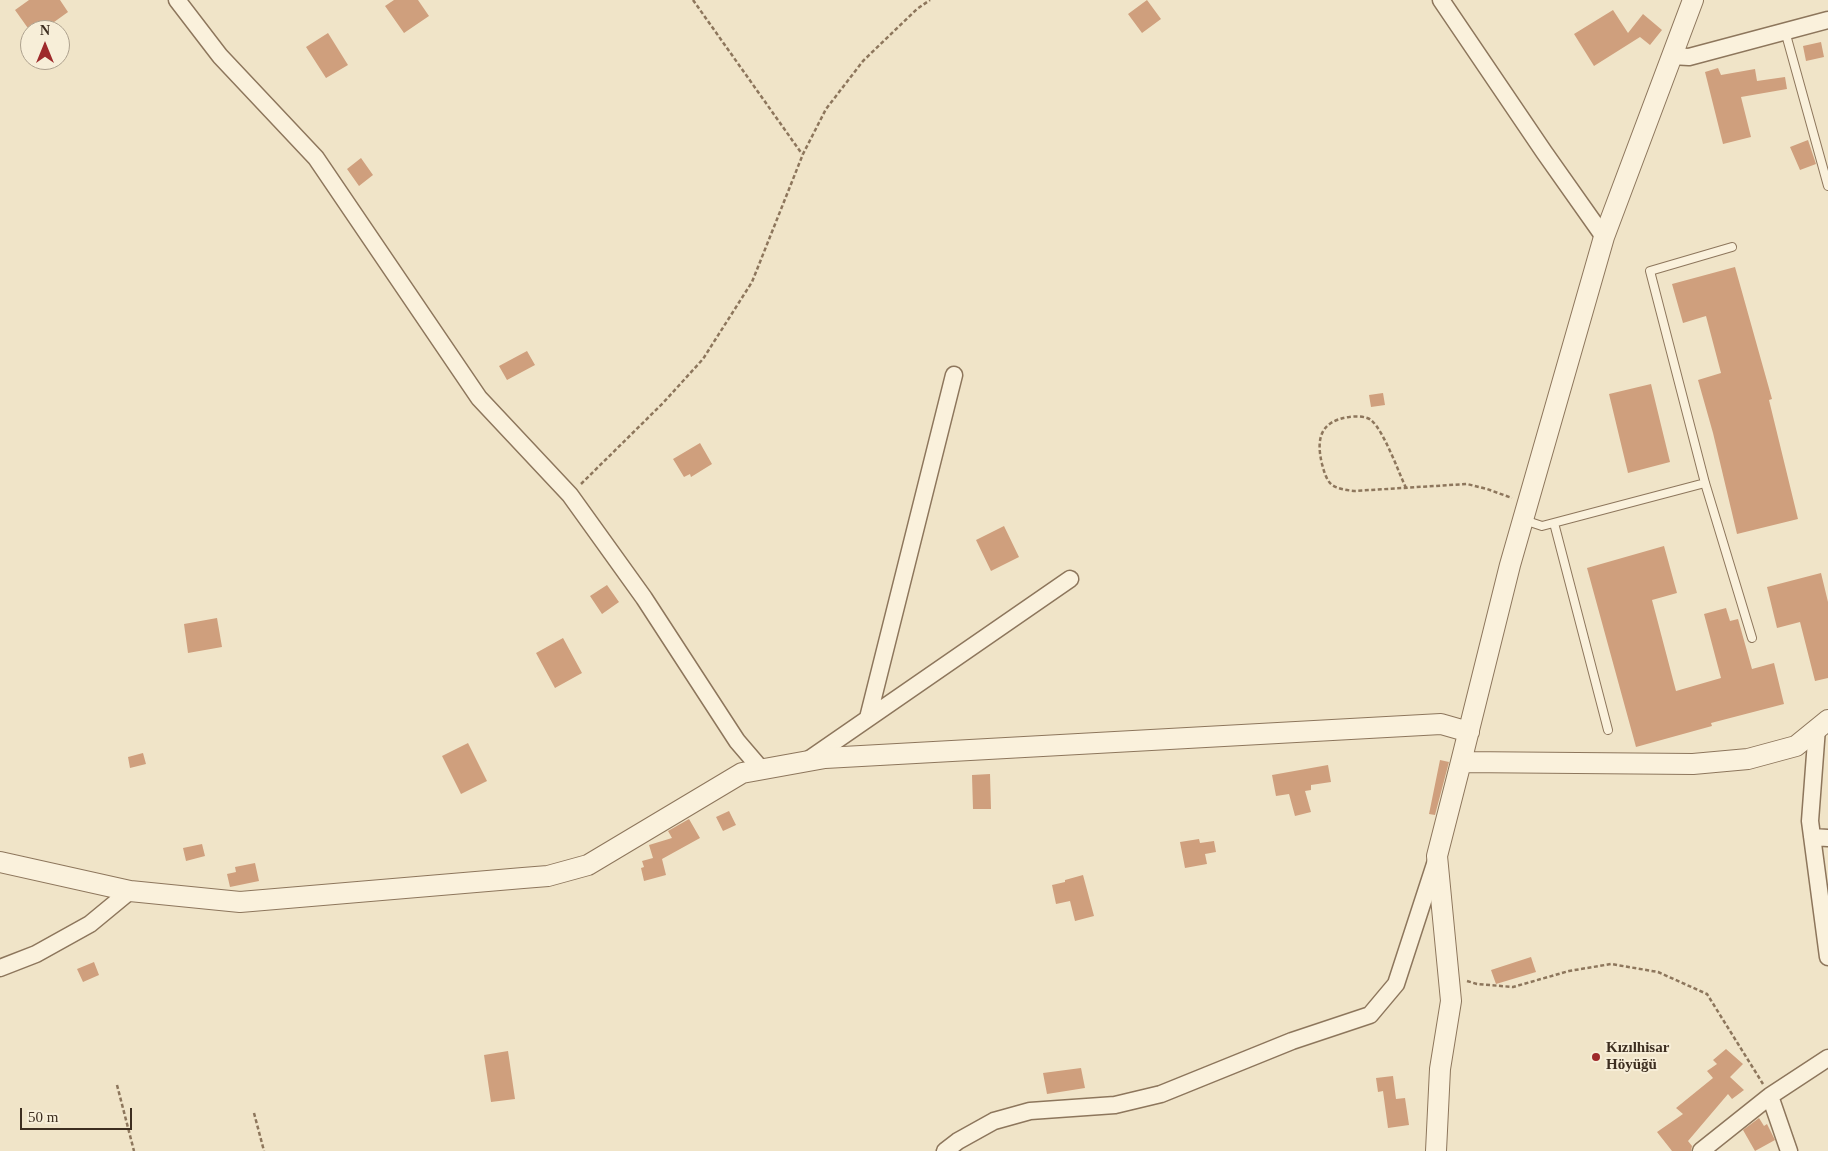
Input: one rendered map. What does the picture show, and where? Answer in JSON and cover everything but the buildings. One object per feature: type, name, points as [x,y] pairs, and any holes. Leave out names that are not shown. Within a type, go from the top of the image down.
[{"type":"street","points":[[178,0],[220,56],[316,158],[480,398],[570,495],[644,598],[737,741],[761,769]]},
{"type":"street","points":[[1441,0],[1604,237]]},
{"type":"street","points":[[944,1151],[958,1141],[994,1122],[1030,1111],[1115,1105],[1162,1094],[1292,1041],[1370,1015],[1396,984],[1437,856],[1510,565],[1604,237],[1671,56],[1694,0]]},
{"type":"street","points":[[1671,56],[1689,57],[1828,20]]},
{"type":"street","points":[[868,718],[954,375]]},
{"type":"street","points":[[806,761],[1070,579]]},
{"type":"street","points":[[0,862],[130,891],[240,902],[548,876],[588,865],[742,772],[825,758],[1441,724],[1469,732]]},
{"type":"street","points":[[1461,762],[1693,764],[1748,759],[1796,746],[1823,724]]},
{"type":"street","points":[[1823,724],[1810,821],[1820,838],[1828,957]]},
{"type":"street","points":[[1436,1151],[1440,1069],[1451,1001],[1437,856]]},
{"type":"street","points":[[0,968],[36,954],[90,924],[130,891]]},
{"type":"street","points":[[1701,1151],[1770,1096],[1828,1058]]},
{"type":"street","points":[[1770,1096],[1789,1151]]},
{"type":"lane","points":[[1785,31],[1828,186]]},
{"type":"lane","points":[[1732,247],[1650,271],[1705,483],[1752,638]]},
{"type":"lane","points":[[1526,512],[1542,526],[1705,483]]},
{"type":"lane","points":[[1554,523],[1608,730]]},
{"type":"path","points":[[693,0],[803,154]]},
{"type":"path","points":[[570,495],[663,403],[703,359],[752,282],[803,154],[826,109],[864,61],[917,9],[930,0]]},
{"type":"path","points":[[1406,488],[1379,429],[1370,419],[1353,416],[1337,418],[1325,427],[1319,438],[1320,454],[1326,477],[1332,484],[1342,489],[1406,488],[1467,484],[1487,488],[1526,512]]},
{"type":"path","points":[[1448,974],[1477,984],[1512,987],[1569,971],[1611,964],[1658,972],[1707,994],[1770,1096]]},
{"type":"path","points":[[117,1085],[134,1151]]},
{"type":"path","points":[[254,1113],[264,1151]]},
{"type":"place","name":"Kızılhisar Höyüğü","points":[[1596,1057]]}]
